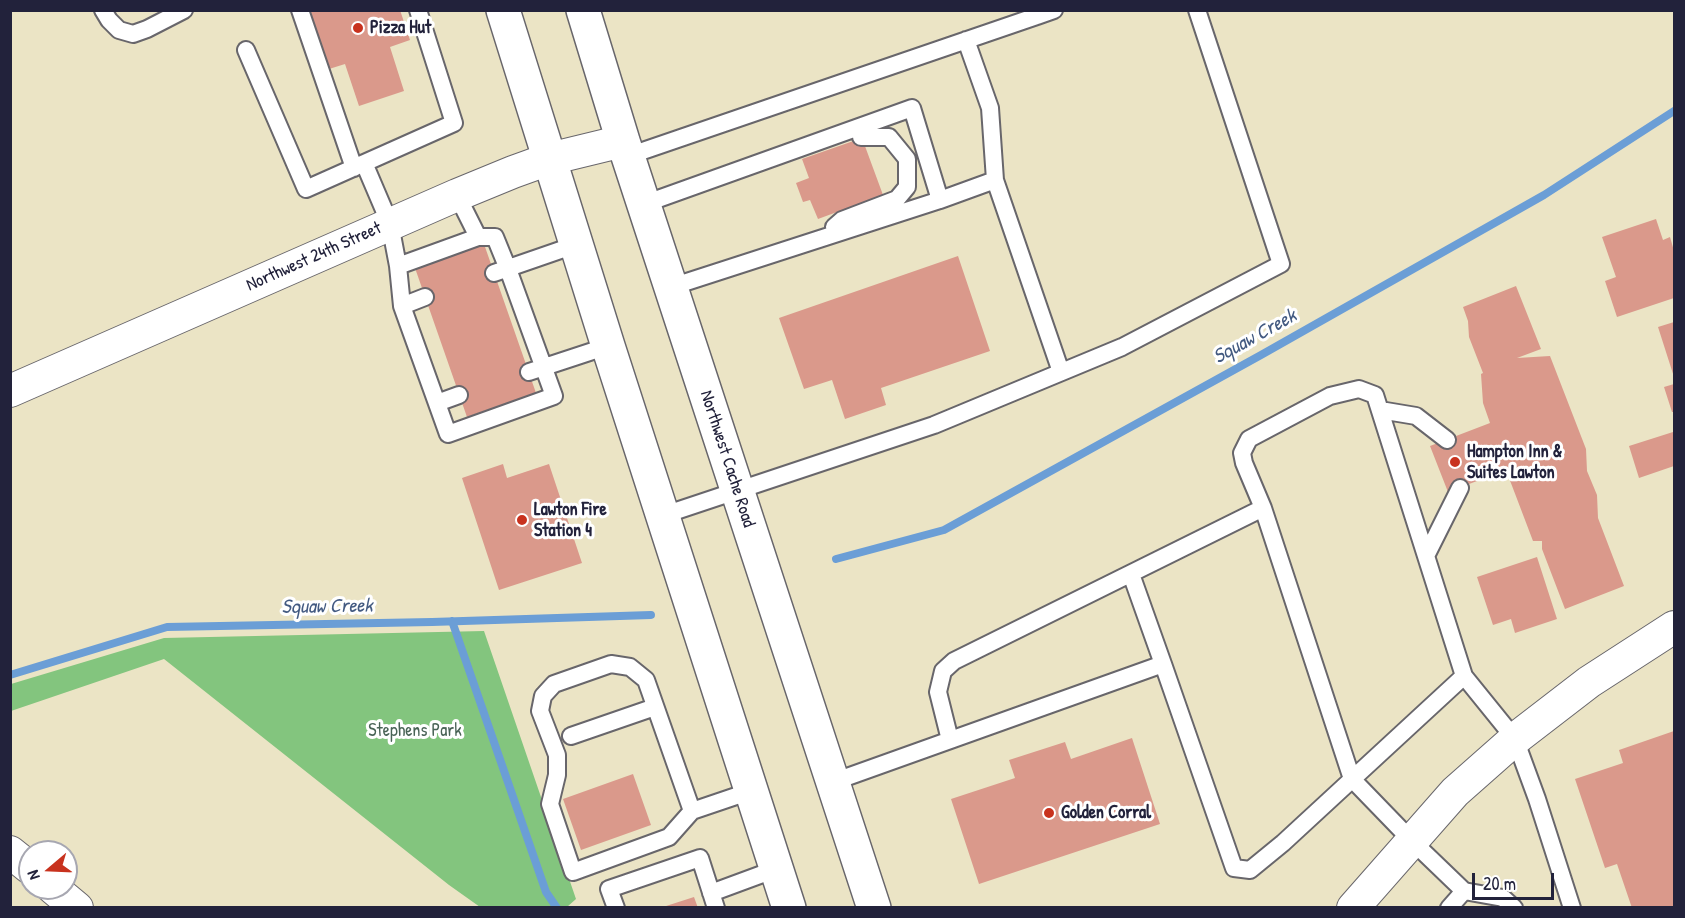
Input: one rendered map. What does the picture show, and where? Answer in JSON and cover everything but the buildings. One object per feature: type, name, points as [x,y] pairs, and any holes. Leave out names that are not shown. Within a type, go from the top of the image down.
[{"type":"main road","points":[[503,10],[575,245],[789,908]]},
{"type":"main road","name":"Northwest Cache Road","points":[[583,10],[625,148],[874,908]]},
{"type":"street","name":"Northwest 24th Street","points":[[10,391],[513,172],[549,159],[625,148]]},
{"type":"street","points":[[1353,908],[1455,792],[1515,739],[1589,682],[1674,627]]},
{"type":"lane","points":[[103,10],[119,30],[133,34],[184,10]]},
{"type":"lane","points":[[300,10],[359,165],[390,224],[398,266],[402,306],[448,434],[554,396],[536,369],[501,271],[495,237],[478,237],[398,266]]},
{"type":"lane","points":[[246,50],[306,189],[454,123],[418,10]]},
{"type":"lane","points":[[625,148],[1054,10]]},
{"type":"lane","points":[[662,516],[934,426],[1122,347],[1281,264],[1197,10]]},
{"type":"lane","points":[[966,40],[990,108],[995,180],[1061,372]]},
{"type":"lane","points":[[644,204],[795,155],[912,108],[940,200]]},
{"type":"lane","points":[[822,238],[842,220],[897,199],[907,187],[907,159],[889,137],[861,136]]},
{"type":"lane","points":[[671,287],[995,180]]},
{"type":"lane","points":[[457,195],[478,237]]},
{"type":"lane","points":[[501,271],[575,245]]},
{"type":"lane","points":[[402,306],[425,297]]},
{"type":"lane","points":[[536,369],[608,346]]},
{"type":"lane","points":[[1514,908],[1503,898],[1464,891],[1412,842],[1352,779],[1263,507],[1242,453],[1249,439],[1330,396],[1359,389],[1375,395],[1464,676],[1515,739],[1572,908]]},
{"type":"lane","points":[[437,403],[459,394]]},
{"type":"lane","points":[[1380,410],[1416,416],[1447,440]]},
{"type":"lane","points":[[1426,556],[1460,488]]},
{"type":"lane","points":[[950,740],[938,692],[943,671],[954,661],[1263,507]]},
{"type":"lane","points":[[1131,574],[1234,868],[1250,870],[1283,843],[1464,676]]},
{"type":"lane","points":[[833,782],[1163,663]]},
{"type":"lane","points":[[692,811],[646,680],[630,667],[611,664],[554,684],[543,696],[540,711],[557,755],[557,776],[550,804],[573,872],[669,837],[692,811],[751,791]]},
{"type":"lane","points":[[571,736],[655,707]]},
{"type":"lane","points":[[616,908],[609,889],[700,858],[713,900],[776,869]]},
{"type":"lane","points":[[1449,908],[1464,891]]},
{"type":"green space","name":"Stephens Park","points":[[484,631],[576,899],[567,907],[480,907],[449,885],[164,659],[11,711],[11,684],[164,638]]},
{"type":"waterway","name":"Squaw Creek","points":[[836,559],[944,530],[1544,195],[1674,111]]},
{"type":"waterway","name":"Squaw Creek","points":[[10,675],[167,627],[651,615]]},
{"type":"waterway","points":[[452,621],[546,892],[557,908]]},
{"type":"place","name":"Pizza Hut","points":[[358,28]]},
{"type":"place","name":"Hampton Inn & Suites Lawton","points":[[1455,462]]},
{"type":"place","name":"Lawton Fire Station 4","points":[[522,520]]},
{"type":"place","name":"Golden Corral","points":[[1049,813]]}]
